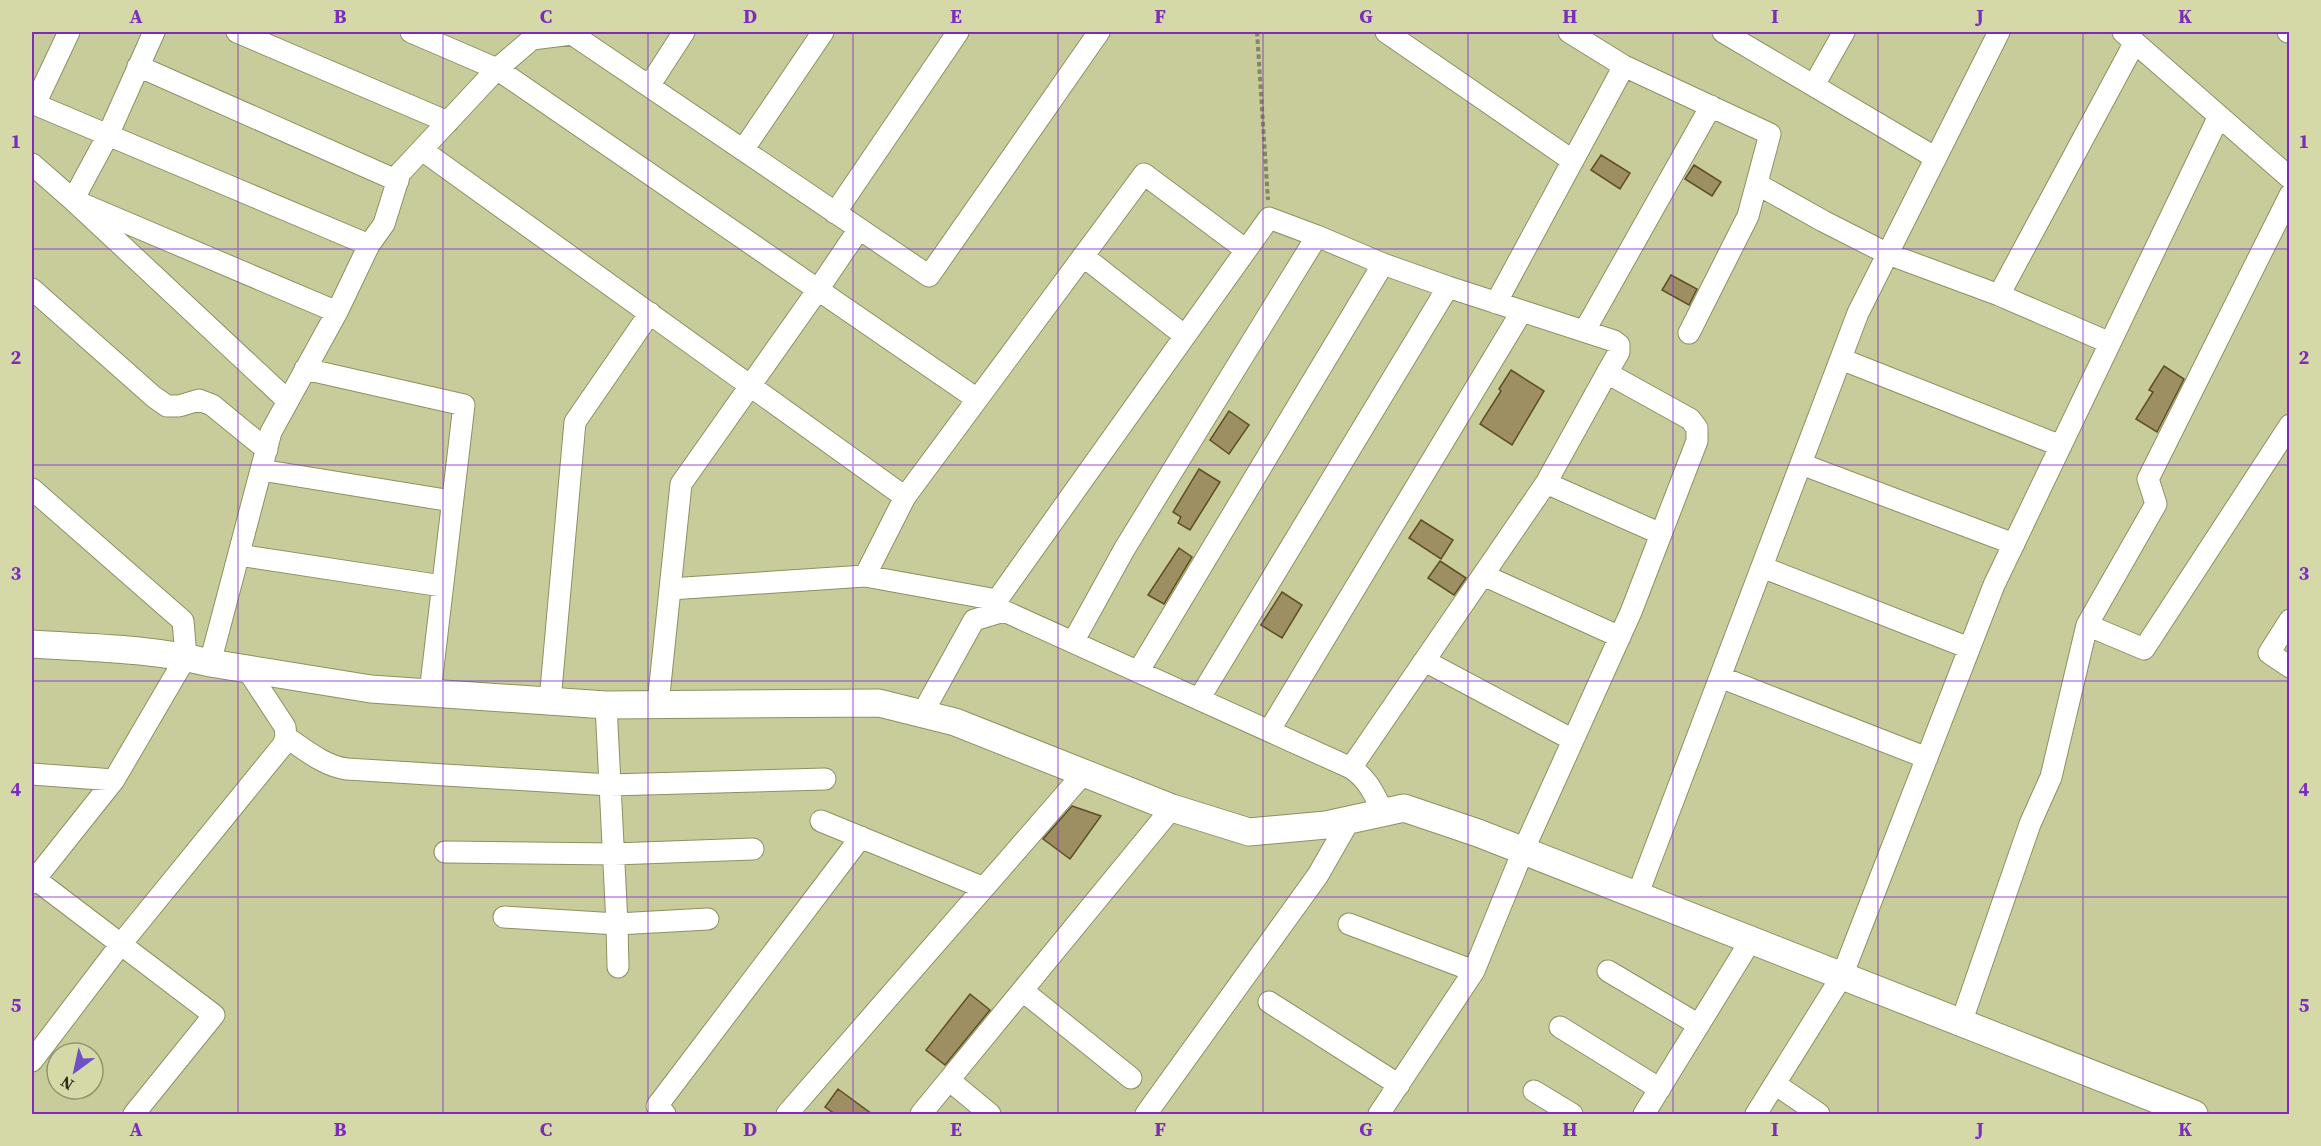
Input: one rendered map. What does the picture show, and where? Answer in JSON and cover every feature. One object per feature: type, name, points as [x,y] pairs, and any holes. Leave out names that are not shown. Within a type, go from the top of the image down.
[{"type":"street","points":[[69,32],[33,103],[369,245]]},
{"type":"street","points":[[73,200],[108,135],[154,32]]},
{"type":"street","points":[[237,32],[448,122]]},
{"type":"street","points":[[411,32],[497,69],[977,399]]},
{"type":"street","points":[[649,86],[684,32]]},
{"type":"street","points":[[743,150],[823,32]]},
{"type":"street","points":[[835,213],[958,32]]},
{"type":"street","points":[[134,1114],[214,1015],[33,881],[114,780],[198,660],[239,555],[272,432],[337,312],[369,245],[384,224],[400,173],[527,35],[572,34],[929,276],[1099,32]]},
{"type":"street","points":[[1386,32],[1573,160]]},
{"type":"street","points":[[1569,32],[1624,66],[1770,134],[1748,216],[1689,333]]},
{"type":"street","points":[[1723,32],[1936,158]]},
{"type":"street","points":[[1814,85],[1844,32]]},
{"type":"street","points":[[1637,896],[1858,313],[1999,32]]},
{"type":"street","points":[[1999,295],[2129,37],[2289,178]]},
{"type":"street","points":[[138,66],[398,181]]},
{"type":"street","points":[[1496,303],[1624,66]]},
{"type":"street","points":[[1585,330],[1711,106]]},
{"type":"street","points":[[1756,1114],[1842,976],[1994,585],[2219,116]]},
{"type":"street","points":[[422,150],[905,497]]},
{"type":"street","points":[[32,164],[288,399]]},
{"type":"street","points":[[865,576],[905,497],[1144,174],[1246,250]]},
{"type":"street","points":[[1757,184],[1888,254],[1999,295],[2110,343]]},
{"type":"street","points":[[1961,1023],[2030,824],[2050,777],[2087,625],[2156,504],[2148,479],[2289,195]]},
{"type":"street","points":[[73,200],[337,312]]},
{"type":"street","points":[[922,714],[974,620],[991,609],[1269,218],[1383,264],[1496,303],[1585,330],[1614,340],[1619,345],[1619,352],[1546,483],[1351,768]]},
{"type":"street","points":[[658,704],[681,484],[818,291],[859,229]]},
{"type":"street","points":[[1073,642],[1125,548],[1317,236]]},
{"type":"street","points":[[1083,256],[1185,336]]},
{"type":"street","points":[[1138,672],[1383,264]]},
{"type":"street","points":[[1199,699],[1448,287]]},
{"type":"street","points":[[32,289],[154,397],[167,406],[180,406],[199,400],[212,405],[264,460],[452,501]]},
{"type":"street","points":[[1269,731],[1522,310]]},
{"type":"street","points":[[550,701],[575,422],[650,313]]},
{"type":"street","points":[[1841,358],[2061,446]]},
{"type":"street","points":[[305,369],[464,405],[430,693]]},
{"type":"street","points":[[1379,1114],[1474,971],[1523,851],[1620,637],[1696,441],[1697,428],[1690,418],[1607,373]]},
{"type":"street","points":[[2087,625],[2144,649],[2289,425]]},
{"type":"street","points":[[1801,464],[2014,544]]},
{"type":"street","points":[[1546,483],[1661,534]]},
{"type":"street","points":[[32,489],[183,621],[198,660]]},
{"type":"street","points":[[239,555],[442,586]]},
{"type":"street","points":[[1762,567],[1970,648]]},
{"type":"street","points":[[1483,575],[1620,637]]},
{"type":"street","points":[[670,589],[865,576],[1004,611],[1351,768],[1361,774],[1370,786],[1383,812]]},
{"type":"street","points":[[2289,620],[2269,653],[2289,667]]},
{"type":"street","points":[[32,644],[135,651],[371,689],[606,705],[879,703],[955,722],[1172,808],[1249,832],[1326,825],[1404,808],[1523,851],[2194,1114]]},
{"type":"street","points":[[1425,661],[1573,740]]},
{"type":"street","points":[[32,1061],[121,944],[283,745],[286,737],[285,727],[247,669]]},
{"type":"street","points":[[1720,677],[1927,758]]},
{"type":"street","points":[[606,705],[618,924],[618,967]]},
{"type":"street","points":[[286,737],[337,768],[610,785],[825,779]]},
{"type":"street","points":[[32,774],[114,780]]},
{"type":"street","points":[[787,1114],[1083,774]]},
{"type":"street","points":[[921,1114],[1172,808]]},
{"type":"street","points":[[1146,1114],[1318,875],[1350,819]]},
{"type":"street","points":[[821,821],[984,888]]},
{"type":"street","points":[[665,1114],[657,1106],[861,837]]},
{"type":"street","points":[[444,852],[614,854],[753,849]]},
{"type":"street","points":[[504,917],[618,924],[708,919]]},
{"type":"street","points":[[1349,924],[1474,971]]},
{"type":"street","points":[[1644,1114],[1751,940]]},
{"type":"street","points":[[1608,972],[1699,1025]]},
{"type":"street","points":[[1023,991],[1131,1078]]},
{"type":"street","points":[[1269,1002],[1399,1085]]},
{"type":"street","points":[[1560,1027],[1660,1089]]},
{"type":"street","points":[[949,1080],[990,1114]]},
{"type":"street","points":[[1775,1084],[1819,1114]]},
{"type":"street","points":[[1534,1091],[1572,1114]]},
{"type":"path","points":[[1257,32],[1269,218]]},
{"type":"building","points":[[1601,155],[1630,173],[1620,189],[1591,170]]},
{"type":"building","points":[[1694,165],[1721,182],[1712,196],[1685,179]]},
{"type":"building","points":[[1671,275],[1697,289],[1689,305],[1662,290]]},
{"type":"building","points":[[2164,366],[2184,379],[2157,432],[2136,419],[2153,392],[2149,390]]},
{"type":"building","points":[[1511,370],[1544,391],[1512,445],[1480,424]]},
{"type":"building","points":[[1229,411],[1249,425],[1229,454],[1210,440]]},
{"type":"building","points":[[1199,469],[1220,482],[1190,530],[1178,523],[1181,517],[1173,512]]},
{"type":"building","points":[[1421,520],[1453,540],[1441,559],[1409,538]]},
{"type":"building","points":[[1179,548],[1192,557],[1164,604],[1148,595]]},
{"type":"building","points":[[1440,561],[1466,578],[1454,595],[1428,578]]},
{"type":"building","points":[[1282,592],[1302,605],[1282,638],[1261,625]]},
{"type":"building","points":[[1072,806],[1101,816],[1070,859],[1043,839]]},
{"type":"building","points":[[970,994],[990,1010],[945,1065],[926,1050]]},
{"type":"building","points":[[838,1089],[872,1114],[835,1114],[825,1107]]}]
